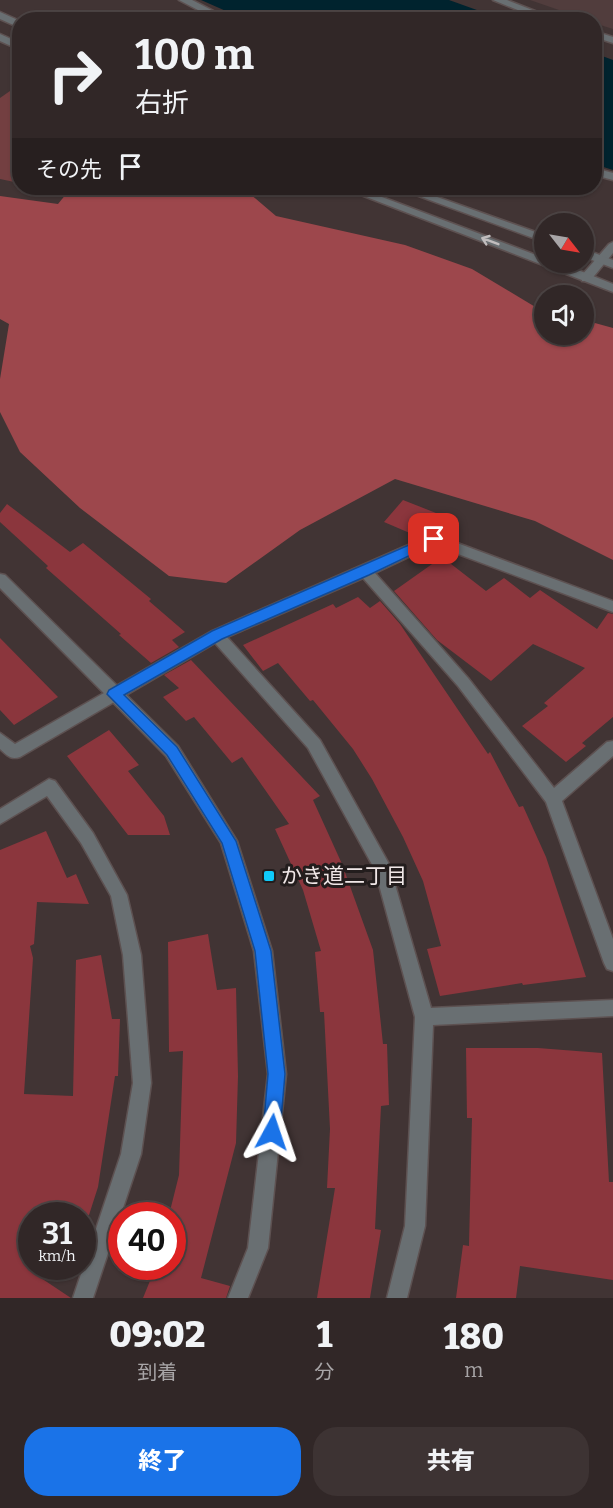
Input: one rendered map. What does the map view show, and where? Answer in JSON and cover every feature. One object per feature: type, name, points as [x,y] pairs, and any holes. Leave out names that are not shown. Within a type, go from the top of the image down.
[{"type":"street","points":[[184,0],[209,12]]},
{"type":"street","points":[[498,0],[531,12]]},
{"type":"street","points":[[368,195],[534,258]]},
{"type":"street","points":[[422,195],[534,235]]},
{"type":"street","points":[[586,278],[607,262],[613,246]]},
{"type":"street","points":[[573,273],[613,288]]},
{"type":"street","points":[[0,739],[14,752],[217,635],[434,539],[613,607]]},
{"type":"street","points":[[365,571],[463,682],[553,799],[613,963]]},
{"type":"street","points":[[0,579],[172,751],[229,841],[263,951],[277,1074],[258,1248],[238,1298]]},
{"type":"street","points":[[217,635],[315,744],[383,869],[424,1017],[415,1226],[397,1298]]},
{"type":"street","points":[[553,799],[613,747]]},
{"type":"street","points":[[0,817],[49,786],[87,838],[119,896],[132,955],[142,1083],[130,1154],[83,1298]]},
{"type":"street","points":[[424,1017],[613,1008]]},
{"type":"shaded area","points":[[530,0],[613,0],[613,29],[602,26],[602,12],[565,12]]},
{"type":"shaded area","points":[[12,92],[12,182],[0,179],[0,98]]},
{"type":"shaded area","points":[[65,195],[251,195],[276,216],[405,245],[472,269],[534,306],[534,345],[594,345],[594,323],[613,328],[613,560],[535,521],[395,479],[300,530],[226,583],[169,576],[80,508],[20,452],[0,412],[0,379],[9,324],[0,319],[0,196],[58,204]]},
{"type":"water","points":[[201,0],[449,0],[482,12],[228,12]]},
{"type":"water","points":[[602,56],[613,60],[613,170],[602,167]]},
{"type":"building","points":[[403,500],[436,513],[419,537],[384,522]]},
{"type":"building","points":[[7,504],[70,552],[83,543],[151,599],[149,601],[185,632],[172,640],[179,647],[151,663],[46,568],[48,566],[0,522],[0,513]]},
{"type":"building","points":[[442,557],[486,591],[504,578],[530,598],[540,590],[597,629],[608,613],[613,614],[613,717],[582,743],[586,746],[566,762],[522,726],[548,706],[544,703],[585,668],[533,644],[491,681],[437,640],[394,591]]},
{"type":"building","points":[[358,597],[370,608],[380,601],[400,624],[488,754],[490,752],[519,807],[523,806],[546,857],[586,977],[523,985],[522,983],[440,996],[427,949],[441,946],[423,881],[372,779],[353,749],[313,700],[310,701],[278,663],[263,671],[243,645],[333,604],[336,608]]},
{"type":"building","points":[[0,638],[58,697],[14,725],[0,710]]},
{"type":"building","points":[[191,660],[320,796],[313,800],[342,864],[373,950],[383,1044],[387,1044],[389,1105],[381,1106],[375,1229],[381,1230],[370,1298],[317,1298],[335,1188],[327,1188],[330,1129],[324,1012],[320,1012],[315,952],[321,951],[303,890],[275,829],[289,824],[242,757],[232,763],[194,717],[186,721],[163,697],[179,688],[164,675]]},
{"type":"building","points":[[109,730],[139,765],[128,771],[164,816],[170,835],[128,835],[67,756]]},
{"type":"building","points":[[46,831],[67,878],[76,874],[89,904],[37,902],[34,944],[30,946],[33,958],[24,1094],[73,1096],[76,960],[101,955],[112,1019],[120,1019],[118,1076],[115,1076],[98,1187],[93,1202],[18,1202],[18,1280],[44,1280],[71,1298],[0,1298],[0,850]]},
{"type":"building","points":[[208,934],[217,990],[236,988],[238,1076],[236,1143],[201,1278],[230,1286],[226,1298],[143,1298],[150,1280],[186,1280],[186,1202],[172,1202],[179,1175],[183,1051],[169,1052],[168,942]]},
{"type":"building","points":[[466,1048],[538,1048],[602,1053],[609,1182],[613,1182],[613,1280],[520,1266],[516,1298],[456,1298],[463,1245],[469,1246],[472,1118],[467,1118]]},
{"type":"place","name":"かき道二丁目","points":[[269,876]]},
{"type":"route","points":[[272,1132],[277,1074],[263,951],[229,841],[172,751],[114,694],[217,635],[434,539]]}]
